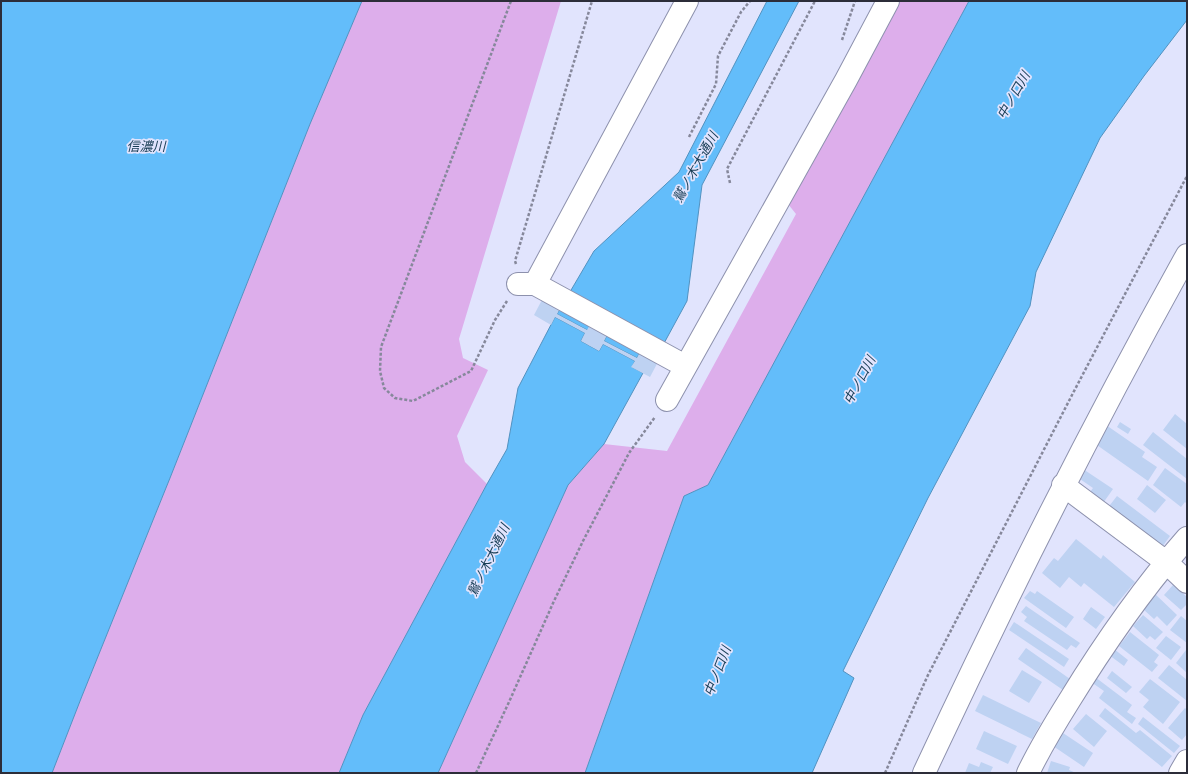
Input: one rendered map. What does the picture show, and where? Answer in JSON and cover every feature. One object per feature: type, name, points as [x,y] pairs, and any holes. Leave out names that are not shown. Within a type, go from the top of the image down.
[{"type":"street","points":[[677,362],[534,286],[687,1]]},
{"type":"street","points":[[667,400],[677,362],[846,80],[888,1]]},
{"type":"street","points":[[924,773],[968,679],[1064,485],[1154,314],[1187,255]]},
{"type":"street","points":[[1064,485],[1166,562],[1187,582]]},
{"type":"street","points":[[1028,773],[1041,748],[1084,676],[1120,621],[1166,562],[1187,538]]},
{"type":"street","points":[[1180,773],[1187,761]]},
{"type":"path","points":[[510,1],[381,347],[380,371],[384,388],[395,398],[413,400],[471,371],[495,320],[534,286],[515,261],[592,1]]},
{"type":"path","points":[[689,137],[716,84],[718,56],[741,12],[750,1]]},
{"type":"path","points":[[730,183],[728,169],[815,1]]},
{"type":"path","points":[[885,773],[927,677],[1187,176]]},
{"type":"path","points":[[476,773],[510,702],[554,601],[583,541],[629,453],[667,400]]},
{"type":"shaded area","points":[[362,1],[561,1],[459,339],[463,358],[488,370],[457,436],[465,462],[487,484],[363,715],[339,773],[52,773],[310,124]]},
{"type":"shaded area","points":[[900,1],[969,1],[708,485],[684,496],[585,773],[438,773],[568,485],[604,444],[667,451],[796,214],[788,204]]},
{"type":"water","name":"信濃川","points":[[1,1],[362,1],[310,124],[52,773],[1,773]]},
{"type":"water","name":"鷲ノ木大通川","points":[[767,1],[799,1],[702,185],[687,301],[656,358],[641,350],[637,358],[604,341],[608,333],[587,330],[557,314],[594,251],[679,172]]},
{"type":"water","name":"中ノ口川","points":[[969,1],[1187,1],[1187,20],[1144,76],[1100,138],[1036,272],[1030,306],[928,498],[843,671],[854,678],[812,773],[585,773],[684,496],[708,485]]},
{"type":"water","name":"鷲ノ木大通川","points":[[555,317],[585,333],[581,341],[599,351],[603,344],[635,361],[632,367],[643,373],[604,444],[568,485],[438,773],[339,773],[363,715],[507,449],[518,388]]},
{"type":"building","points":[[544,296],[562,305],[557,314],[587,330],[591,323],[608,333],[604,341],[637,358],[641,350],[659,360],[650,377],[631,367],[635,361],[603,344],[599,351],[581,341],[585,333],[555,317],[551,325],[534,315]]},
{"type":"building","points":[[1175,414],[1187,424],[1187,449],[1163,430]]},
{"type":"building","points":[[1120,422],[1131,429],[1128,434],[1117,427]]},
{"type":"building","points":[[1106,425],[1145,452],[1142,457],[1157,467],[1148,481],[1094,443]]},
{"type":"building","points":[[1153,432],[1187,459],[1187,479],[1143,445]]},
{"type":"building","points":[[1165,468],[1187,484],[1187,504],[1185,502],[1181,507],[1153,485]]},
{"type":"building","points":[[1083,469],[1113,489],[1101,506],[1087,496],[1093,488],[1077,477]]},
{"type":"building","points":[[1147,485],[1166,500],[1155,513],[1137,499]]},
{"type":"building","points":[[1117,496],[1170,536],[1160,550],[1106,510]]},
{"type":"building","points":[[1076,539],[1101,559],[1103,555],[1135,582],[1114,607],[1084,583],[1081,587],[1069,577],[1060,588],[1042,573],[1054,558],[1058,561]]},
{"type":"building","points":[[1173,585],[1187,597],[1187,604],[1181,610],[1164,595]]},
{"type":"building","points":[[1030,591],[1035,594],[1037,591],[1074,617],[1066,628],[1024,598]]},
{"type":"building","points":[[1153,592],[1177,615],[1167,626],[1157,616],[1154,619],[1143,609]]},
{"type":"building","points":[[1026,606],[1080,643],[1076,648],[1071,645],[1067,650],[1024,621],[1027,617],[1021,612]]},
{"type":"building","points":[[1091,607],[1105,617],[1096,629],[1083,619]]},
{"type":"building","points":[[1143,615],[1163,632],[1155,640],[1150,636],[1147,639],[1133,626]]},
{"type":"building","points":[[1181,616],[1187,621],[1187,643],[1170,630]]},
{"type":"building","points":[[1014,622],[1069,659],[1064,667],[1009,630]]},
{"type":"building","points":[[1130,632],[1159,655],[1154,662],[1158,665],[1152,672],[1119,646]]},
{"type":"building","points":[[1166,636],[1181,647],[1171,660],[1156,648]]},
{"type":"building","points":[[1026,648],[1070,679],[1063,690],[1018,659]]},
{"type":"building","points":[[1114,649],[1128,660],[1124,666],[1109,655]]},
{"type":"building","points":[[1186,650],[1187,651],[1187,673],[1176,663]]},
{"type":"building","points":[[1169,665],[1187,680],[1187,701],[1158,678]]},
{"type":"building","points":[[1022,670],[1042,682],[1029,703],[1009,691]]},
{"type":"building","points":[[1112,671],[1132,687],[1126,693],[1107,678]]},
{"type":"building","points":[[1095,677],[1132,705],[1127,712],[1136,718],[1132,724],[1099,698],[1104,691],[1091,682]]},
{"type":"building","points":[[1150,679],[1180,702],[1163,724],[1143,707],[1149,700],[1139,692]]},
{"type":"building","points":[[983,695],[1041,723],[1032,739],[975,711]]},
{"type":"building","points":[[1105,708],[1136,733],[1140,730],[1172,756],[1162,767],[1099,716]]},
{"type":"building","points":[[1185,708],[1187,710],[1187,734],[1182,740],[1168,728]]},
{"type":"building","points":[[1086,714],[1107,731],[1094,747],[1073,729]]},
{"type":"building","points":[[1143,717],[1180,746],[1174,753],[1138,724]]},
{"type":"building","points":[[984,731],[1017,746],[1008,764],[976,749]]},
{"type":"building","points":[[1063,733],[1093,753],[1084,767],[1053,746]]},
{"type":"building","points":[[1051,761],[1070,767],[1069,770],[1076,773],[1047,773]]},
{"type":"building","points":[[981,762],[993,767],[990,773],[965,773],[969,763],[979,767]]}]
